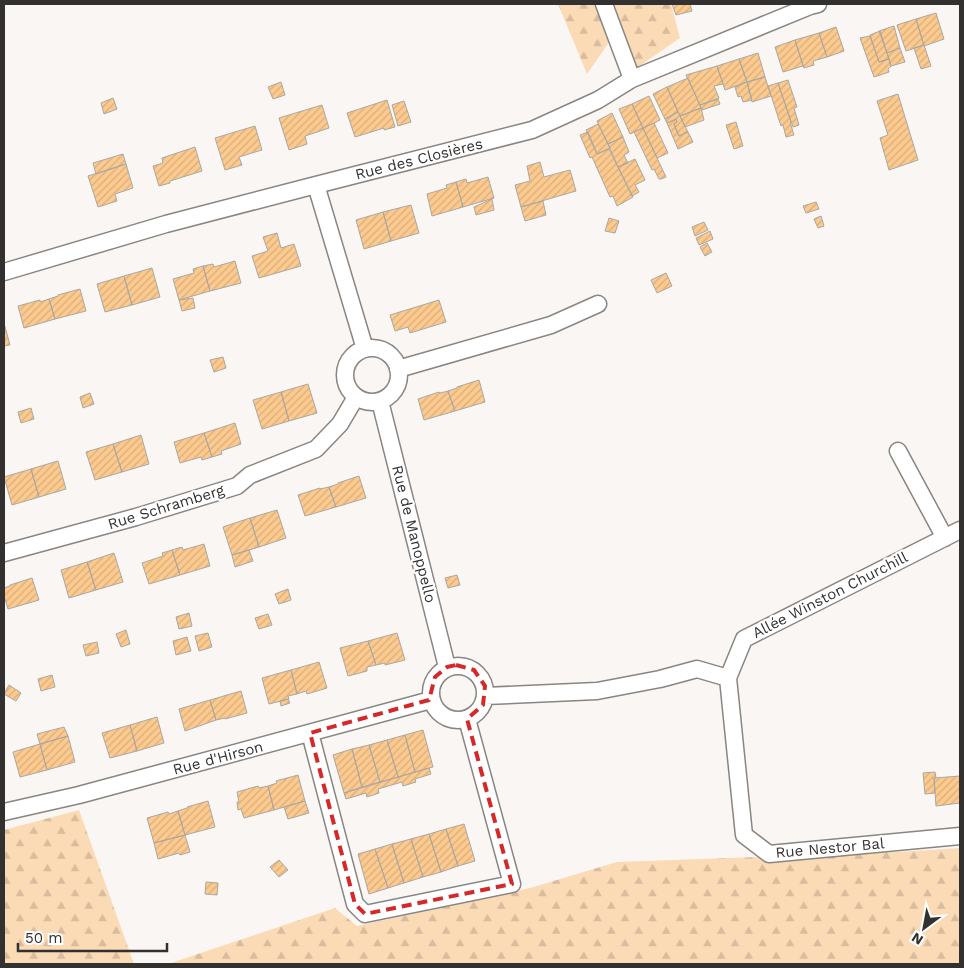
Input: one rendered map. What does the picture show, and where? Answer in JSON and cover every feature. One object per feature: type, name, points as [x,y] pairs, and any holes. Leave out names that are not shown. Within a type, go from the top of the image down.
[{"type":"street","points":[[604,4],[632,79]]},
{"type":"street","name":"Rue des Closières","points":[[4,272],[166,224],[532,130],[598,100],[632,79],[818,4]]},
{"type":"street","points":[[316,185],[365,349]]},
{"type":"street","points":[[398,369],[551,324],[598,304]]},
{"type":"street","points":[[365,349],[382,351],[389,355],[395,361],[398,369],[397,385],[393,392],[380,401],[367,402],[356,397],[348,388],[346,381],[347,364],[358,352],[365,349]]},
{"type":"street","name":"Rue Schramberg","points":[[4,553],[136,517],[236,486],[250,475],[316,450],[340,424],[356,397]]},
{"type":"street","name":"Rue de Manoppello","points":[[380,401],[447,667]]},
{"type":"street","points":[[898,451],[945,538]]},
{"type":"street","name":"Allée Winston Churchill","points":[[728,678],[744,639],[960,530]]},
{"type":"street","points":[[456,665],[466,666],[474,670],[481,677],[485,686],[486,696],[483,705],[467,719],[451,719],[442,715],[435,708],[431,700],[431,685],[439,672],[447,667],[456,665]]},
{"type":"street","points":[[486,696],[597,691],[660,679],[697,669],[728,678]]},
{"type":"street","name":"Rue Nestor Bal","points":[[728,678],[744,835],[769,854],[960,836]]},
{"type":"street","name":"Rue d'Hirson","points":[[4,812],[79,795],[431,700]]},
{"type":"street","points":[[310,733],[356,904],[365,914],[512,884],[467,719]]},
{"type":"highlighted area","points":[[456,665],[474,670],[485,686],[483,705],[467,719],[512,884],[365,914],[355,904],[310,733],[429,700],[435,677],[447,667]]},
{"type":"green space","points":[[558,4],[596,4],[610,41],[587,74]]},
{"type":"green space","points":[[611,4],[671,4],[680,38],[635,69]]},
{"type":"green space","points":[[79,810],[134,964],[4,964],[4,830]]},
{"type":"green space","points":[[960,848],[960,964],[168,964],[335,908],[357,926],[530,888],[617,862],[899,852]]},
{"type":"building","points":[[672,4],[690,4],[692,11],[676,15]]},
{"type":"building","points":[[936,13],[944,39],[924,46],[916,19]]},
{"type":"building","points":[[916,19],[924,45],[906,51],[897,25]]},
{"type":"building","points":[[894,26],[900,48],[887,53],[879,31]]},
{"type":"building","points":[[836,27],[844,51],[827,57],[819,33]]},
{"type":"building","points":[[880,31],[889,59],[879,62],[870,35]]},
{"type":"building","points":[[819,33],[827,57],[813,61],[814,65],[804,68],[795,40]]},
{"type":"building","points":[[870,36],[879,62],[889,59],[891,66],[888,69],[889,72],[874,77],[860,38]]},
{"type":"building","points":[[795,40],[803,66],[783,72],[775,47]]},
{"type":"building","points":[[924,45],[931,66],[921,69],[914,48]]},
{"type":"building","points":[[900,48],[905,62],[891,66],[887,53]]},
{"type":"building","points":[[758,53],[765,77],[747,82],[739,59]]},
{"type":"building","points":[[739,59],[747,82],[725,90],[717,66]]},
{"type":"building","points":[[717,66],[723,84],[714,86],[719,98],[700,105],[686,75]]},
{"type":"building","points":[[765,77],[771,96],[752,102],[747,82]]},
{"type":"building","points":[[688,78],[701,108],[680,116],[667,87]]},
{"type":"building","points":[[788,80],[797,107],[794,108],[799,125],[793,127],[778,83]]},
{"type":"building","points":[[281,82],[285,95],[273,99],[268,87]]},
{"type":"building","points":[[747,82],[752,100],[743,102],[741,96],[738,97],[735,87]]},
{"type":"building","points":[[778,83],[794,135],[786,137],[768,86]]},
{"type":"building","points":[[667,87],[678,112],[665,119],[653,94]]},
{"type":"building","points":[[898,94],[918,160],[889,170],[880,138],[888,135],[877,101]]},
{"type":"building","points":[[649,96],[660,120],[643,128],[632,104]]},
{"type":"building","points":[[113,98],[117,109],[104,114],[101,103]]},
{"type":"building","points":[[718,99],[720,104],[702,110],[700,105]]},
{"type":"building","points":[[387,100],[395,127],[384,130],[384,128],[355,137],[347,113]]},
{"type":"building","points":[[404,101],[411,122],[398,126],[392,105]]},
{"type":"building","points":[[632,104],[643,128],[630,134],[619,109]]},
{"type":"building","points":[[322,105],[329,128],[305,136],[307,144],[289,150],[279,118]]},
{"type":"building","points":[[701,108],[704,120],[685,127],[680,116]]},
{"type":"building","points":[[678,112],[688,132],[679,136],[674,124],[677,122],[676,119],[667,123],[665,119]]},
{"type":"building","points":[[612,113],[623,137],[608,144],[597,121]]},
{"type":"building","points":[[676,119],[677,122],[674,124],[679,136],[688,132],[693,142],[678,149],[667,123]]},
{"type":"building","points":[[736,122],[743,146],[734,149],[726,125]]},
{"type":"building","points":[[654,123],[668,153],[657,158],[643,128]]},
{"type":"building","points":[[598,124],[610,148],[597,154],[586,130]]},
{"type":"building","points":[[255,126],[262,150],[239,157],[242,165],[225,170],[215,138]]},
{"type":"building","points":[[643,128],[666,177],[659,179],[654,169],[652,170],[634,132]]},
{"type":"building","points":[[588,132],[597,154],[609,149],[633,197],[617,206],[613,196],[610,197],[580,135]]},
{"type":"building","points":[[623,137],[629,152],[624,155],[628,163],[618,167],[608,144]]},
{"type":"building","points":[[195,147],[202,171],[159,186],[153,166],[163,163],[162,158]]},
{"type":"building","points":[[123,154],[126,164],[96,174],[93,163]]},
{"type":"building","points":[[635,159],[645,180],[635,185],[639,192],[632,196],[618,167]]},
{"type":"building","points":[[540,162],[544,177],[570,170],[576,191],[521,207],[515,185],[530,181],[527,166]]},
{"type":"building","points":[[126,164],[133,188],[115,194],[117,201],[98,207],[88,176]]},
{"type":"building","points":[[488,177],[494,198],[463,207],[456,182],[466,179],[467,183]]},
{"type":"building","points":[[456,182],[463,207],[432,216],[427,194],[447,188],[446,185]]},
{"type":"building","points":[[492,199],[494,210],[476,215],[474,207]]},
{"type":"building","points":[[543,201],[546,215],[525,221],[521,207]]},
{"type":"building","points":[[816,202],[819,209],[806,213],[803,206]]},
{"type":"building","points":[[411,205],[419,233],[391,241],[383,212]]},
{"type":"building","points":[[383,212],[391,241],[364,249],[356,220]]},
{"type":"building","points":[[821,216],[824,226],[818,228],[814,219]]},
{"type":"building","points":[[609,218],[619,221],[615,233],[605,231]]},
{"type":"building","points":[[704,222],[708,230],[695,236],[692,227]]},
{"type":"building","points":[[710,231],[713,239],[699,245],[696,238]]},
{"type":"building","points":[[277,233],[281,248],[294,244],[301,266],[259,278],[252,256],[268,251],[263,237]]},
{"type":"building","points":[[707,243],[712,252],[705,256],[700,247]]},
{"type":"building","points":[[235,261],[241,283],[210,291],[203,266],[213,264],[214,267]]},
{"type":"building","points":[[203,266],[210,291],[179,300],[173,279],[194,273],[193,269]]},
{"type":"building","points":[[152,268],[160,297],[132,305],[124,276]]},
{"type":"building","points":[[666,273],[672,286],[657,293],[651,280]]},
{"type":"building","points":[[124,276],[132,305],[105,312],[97,284]]},
{"type":"building","points":[[80,289],[86,311],[55,319],[49,299]]},
{"type":"building","points":[[193,298],[195,308],[182,311],[179,300]]},
{"type":"building","points":[[49,299],[55,319],[24,328],[18,306]]},
{"type":"building","points":[[439,300],[446,322],[410,333],[408,327],[395,331],[390,315]]},
{"type":"building","points":[[4,323],[10,345],[4,346]]},
{"type":"building","points":[[223,357],[226,368],[214,372],[210,360]]},
{"type":"building","points":[[479,380],[485,402],[455,411],[448,391]]},
{"type":"building","points":[[308,384],[317,413],[289,421],[281,392]]},
{"type":"building","points":[[448,391],[455,411],[424,420],[418,399]]},
{"type":"building","points":[[281,392],[289,421],[262,429],[253,400]]},
{"type":"building","points":[[90,393],[94,404],[83,408],[80,397]]},
{"type":"building","points":[[31,408],[34,419],[21,423],[18,412]]},
{"type":"building","points":[[235,423],[241,444],[221,451],[222,454],[212,457],[204,433]]},
{"type":"building","points":[[204,433],[212,457],[202,460],[201,457],[180,463],[174,442]]},
{"type":"building","points":[[141,435],[149,464],[122,472],[113,444]]},
{"type":"building","points":[[113,444],[122,472],[95,480],[86,452]]},
{"type":"building","points":[[58,461],[66,489],[39,497],[31,469]]},
{"type":"building","points":[[31,469],[39,497],[12,505],[4,477]]},
{"type":"building","points":[[359,476],[366,498],[336,507],[329,487]]},
{"type":"building","points":[[329,487],[336,507],[305,516],[298,495]]},
{"type":"building","points":[[277,510],[286,538],[259,547],[250,518]]},
{"type":"building","points":[[250,518],[259,547],[232,555],[223,527]]},
{"type":"building","points":[[204,544],[210,566],[180,575],[172,550],[182,547],[183,550]]},
{"type":"building","points":[[172,550],[180,575],[149,584],[142,563],[163,556],[162,553]]},
{"type":"building","points":[[249,550],[253,561],[235,567],[232,555]]},
{"type":"building","points":[[114,553],[123,582],[96,590],[87,562]]},
{"type":"building","points":[[87,562],[96,590],[69,598],[61,570]]},
{"type":"building","points":[[457,575],[460,585],[448,588],[445,578]]},
{"type":"building","points":[[32,578],[39,600],[8,609],[4,588]]},
{"type":"building","points":[[288,589],[291,600],[279,604],[275,594]]},
{"type":"building","points":[[189,613],[192,626],[179,629],[176,617]]},
{"type":"building","points":[[268,614],[272,625],[259,629],[255,618]]},
{"type":"building","points":[[126,630],[130,644],[121,647],[116,634]]},
{"type":"building","points":[[208,633],[212,647],[199,651],[195,636]]},
{"type":"building","points":[[397,633],[405,660],[385,665],[385,663],[376,665],[368,641]]},
{"type":"building","points":[[187,637],[191,651],[176,655],[173,641]]},
{"type":"building","points":[[368,641],[376,665],[367,667],[367,671],[348,676],[340,648]]},
{"type":"building","points":[[97,642],[99,653],[86,656],[83,645]]},
{"type":"building","points":[[319,662],[327,688],[307,694],[306,691],[297,694],[291,670]]},
{"type":"building","points":[[291,670],[297,694],[288,696],[289,699],[269,704],[262,678]]},
{"type":"building","points":[[52,675],[55,687],[41,691],[38,679]]},
{"type":"building","points":[[9,685],[21,693],[16,701],[4,694]]},
{"type":"building","points":[[241,691],[247,713],[216,720],[210,700]]},
{"type":"building","points":[[288,699],[290,703],[281,706],[280,701]]},
{"type":"building","points":[[210,700],[216,720],[185,731],[179,709]]},
{"type":"building","points":[[157,717],[164,743],[137,751],[130,725]]},
{"type":"building","points":[[130,725],[137,751],[110,758],[102,733]]},
{"type":"building","points":[[64,727],[68,736],[40,744],[37,734]]},
{"type":"building","points":[[423,730],[433,767],[415,772],[405,735]]},
{"type":"building","points":[[405,735],[415,772],[398,777],[387,740]]},
{"type":"building","points":[[68,736],[75,762],[47,770],[40,744]]},
{"type":"building","points":[[387,740],[398,777],[380,782],[369,745]]},
{"type":"building","points":[[40,744],[47,770],[20,777],[13,752]]},
{"type":"building","points":[[369,745],[380,782],[362,787],[352,749]]},
{"type":"building","points":[[352,749],[362,787],[344,793],[333,755]]},
{"type":"building","points":[[429,768],[431,774],[415,779],[416,782],[403,786],[402,782],[378,789],[379,793],[367,797],[366,793],[346,799],[344,793]]},
{"type":"building","points":[[935,772],[935,793],[925,794],[923,773]]},
{"type":"building","points":[[298,775],[305,801],[274,810],[268,786],[277,783],[276,781]]},
{"type":"building","points":[[960,776],[960,803],[936,806],[934,778]]},
{"type":"building","points":[[258,786],[259,788],[268,786],[274,810],[244,818],[241,809],[238,810],[237,792]]},
{"type":"building","points":[[208,801],[215,827],[185,835],[178,811]]},
{"type":"building","points":[[305,801],[309,813],[288,819],[284,807]]},
{"type":"building","points":[[178,811],[185,835],[154,843],[147,818]]},
{"type":"building","points":[[464,824],[475,861],[458,866],[446,829]]},
{"type":"building","points":[[446,829],[458,866],[441,872],[429,834]]},
{"type":"building","points":[[429,834],[441,872],[423,877],[411,839]]},
{"type":"building","points":[[185,835],[190,852],[158,859],[154,843]]},
{"type":"building","points":[[411,839],[423,877],[404,883],[392,844]]},
{"type":"building","points":[[392,844],[404,883],[388,888],[375,849]]},
{"type":"building","points":[[375,849],[388,888],[369,894],[358,854]]},
{"type":"building","points":[[279,860],[288,870],[279,877],[270,867]]},
{"type":"building","points":[[206,882],[218,883],[217,895],[205,894]]}]
